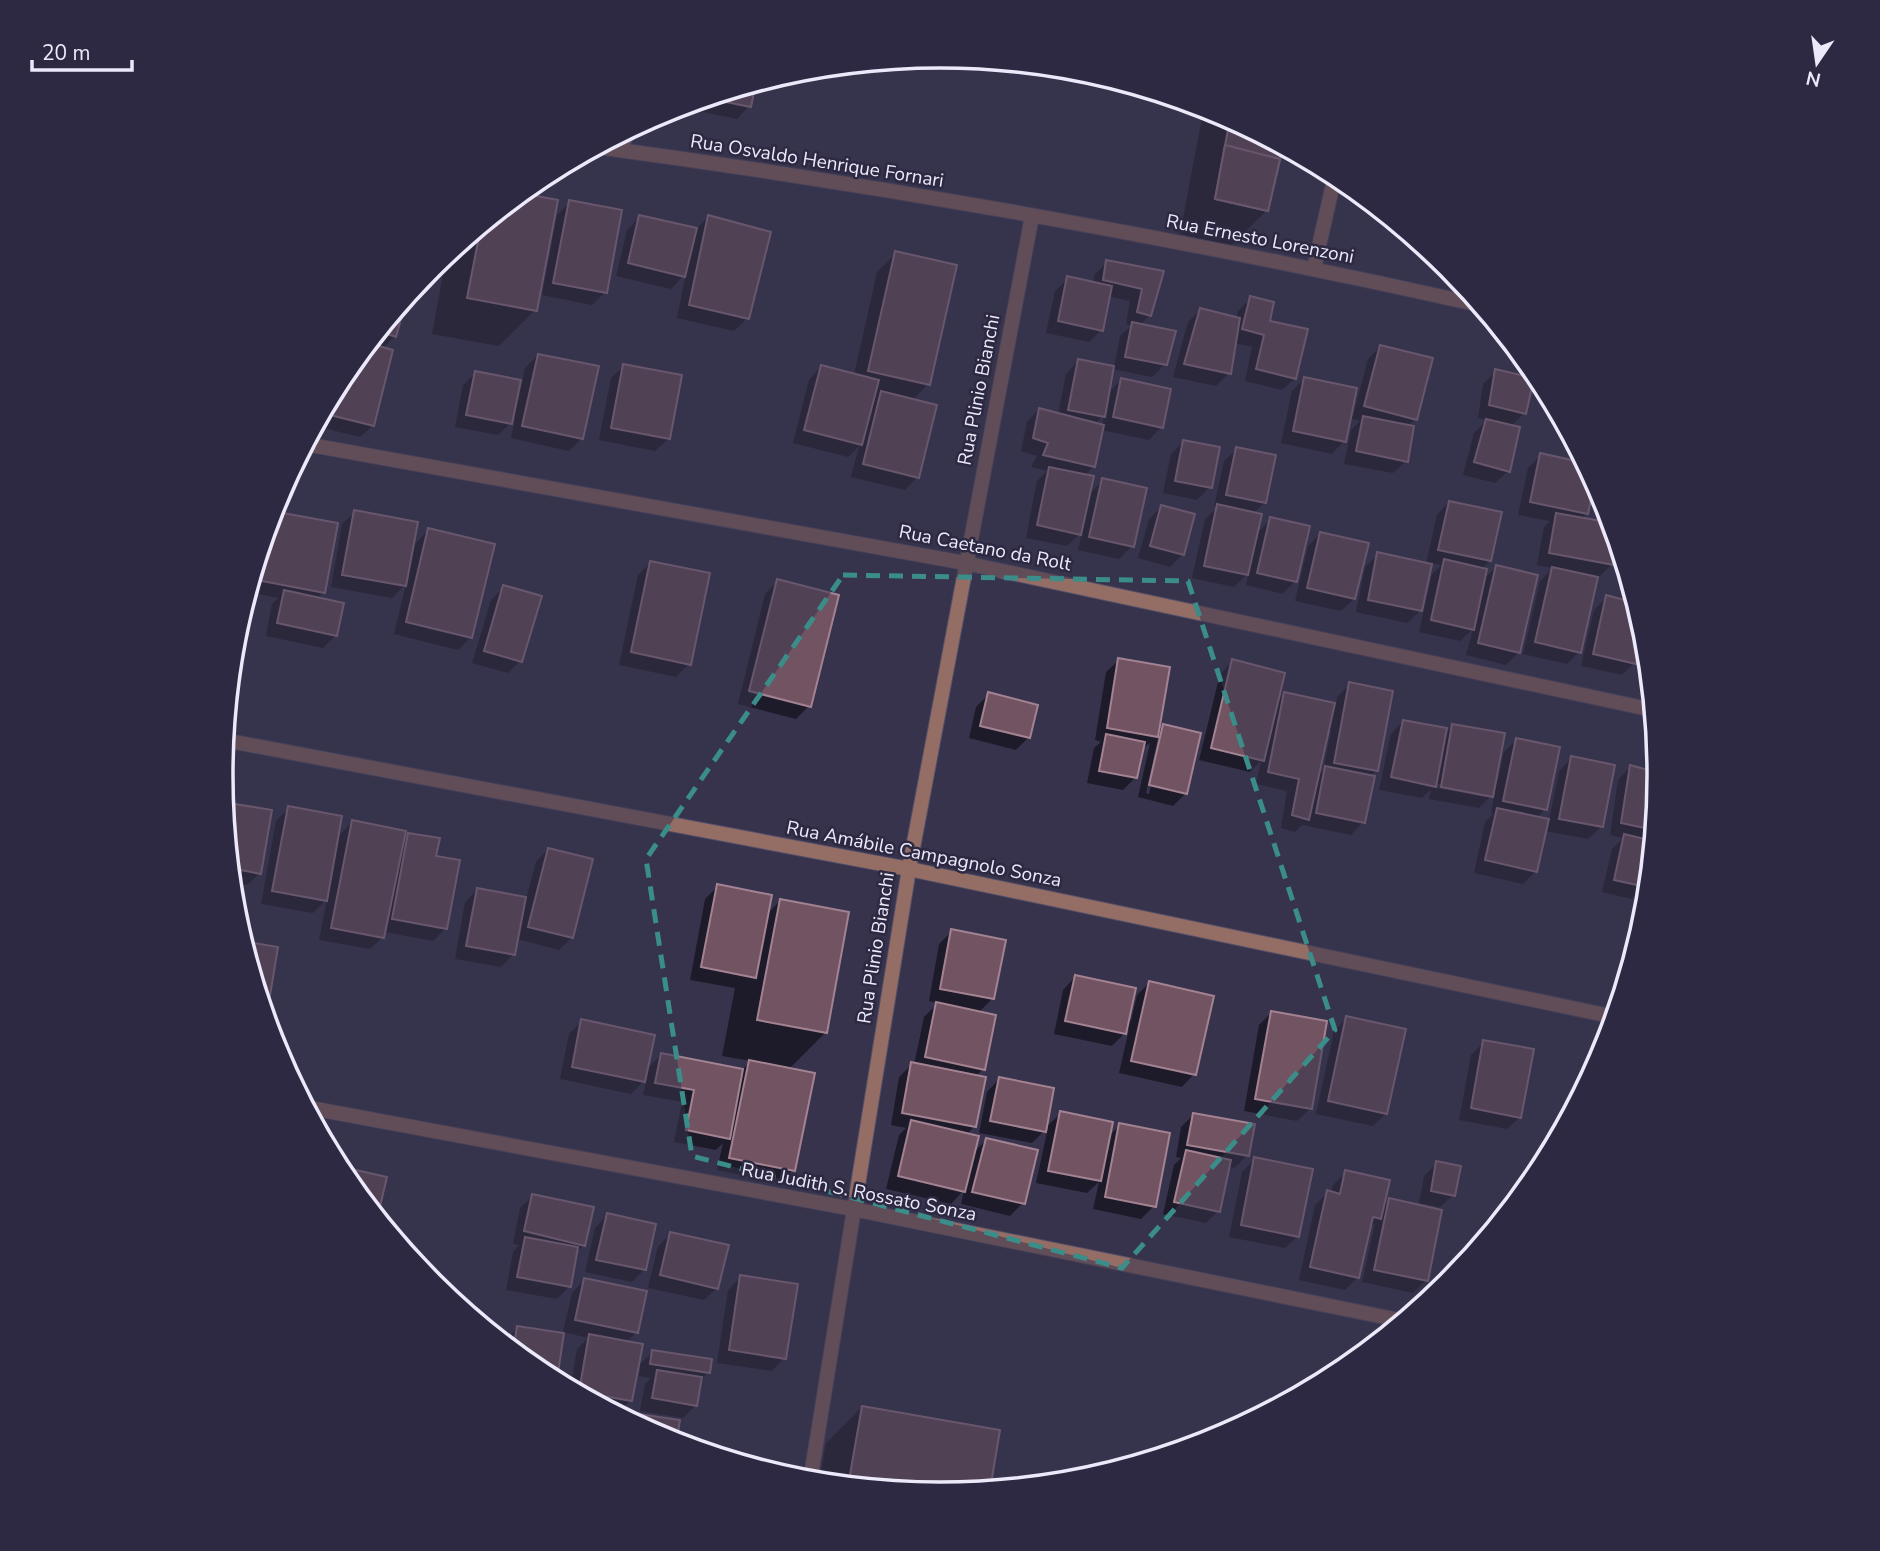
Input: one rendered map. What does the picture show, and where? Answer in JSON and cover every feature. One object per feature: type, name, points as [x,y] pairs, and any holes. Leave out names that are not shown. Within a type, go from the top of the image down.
[{"type":"street","points":[[620,150],[623,143]]},
{"type":"street","name":"Rua Osvaldo Henrique Fornari","points":[[612,149],[818,178],[1032,216]]},
{"type":"street","points":[[1314,268],[1332,187]]},
{"type":"street","name":"Rua Ernesto Lorenzoni","points":[[1032,216],[1314,268],[1465,302]]},
{"type":"street","name":"Rua Plinio Bianchi","points":[[812,1471],[909,869],[1032,216]]},
{"type":"street","name":"Rua Caetano da Rolt","points":[[315,446],[965,563],[1644,708]]},
{"type":"street","name":"Rua Amábile Campagnolo Sonza","points":[[234,742],[909,869],[1605,1015]]},
{"type":"street","name":"Rua Judith S. Rossato Sonza","points":[[317,1109],[853,1209],[1392,1319]]},
{"type":"highlighted area","points":[[843,575],[1188,581],[1335,1030],[1122,1268],[692,1156],[646,859]]},
{"type":"building","points":[[754,93],[751,107],[726,102]]},
{"type":"building","points":[[1228,130],[1281,156],[1268,211],[1215,199]]},
{"type":"building","points":[[1225,145],[1280,159],[1268,211],[1215,199]]},
{"type":"building","points":[[535,196],[558,200],[537,311],[467,298],[478,240]]},
{"type":"building","points":[[569,200],[622,210],[607,293],[553,283]]},
{"type":"building","points":[[639,215],[697,228],[685,277],[628,263]]},
{"type":"building","points":[[708,215],[771,232],[749,319],[689,305]]},
{"type":"building","points":[[895,251],[957,265],[930,385],[868,371]]},
{"type":"building","points":[[1106,260],[1164,271],[1151,316],[1137,312],[1142,289],[1103,280]]},
{"type":"building","points":[[1067,276],[1112,286],[1103,331],[1058,321]]},
{"type":"building","points":[[1250,296],[1274,302],[1270,321],[1308,329],[1296,379],[1256,369],[1264,335],[1242,329]]},
{"type":"building","points":[[1200,308],[1240,318],[1231,374],[1184,364]]},
{"type":"building","points":[[401,317],[396,337],[388,334]]},
{"type":"building","points":[[1132,322],[1176,331],[1167,365],[1125,357]]},
{"type":"building","points":[[1380,345],[1433,358],[1417,420],[1364,406]]},
{"type":"building","points":[[378,346],[393,350],[374,426],[332,416]]},
{"type":"building","points":[[538,354],[599,366],[583,439],[522,426]]},
{"type":"building","points":[[1078,359],[1114,366],[1105,417],[1068,410]]},
{"type":"building","points":[[623,364],[682,375],[670,439],[611,428]]},
{"type":"building","points":[[821,365],[879,380],[862,445],[804,430]]},
{"type":"building","points":[[1495,369],[1523,375],[1532,389],[1526,414],[1489,405]]},
{"type":"building","points":[[475,371],[521,380],[512,424],[466,415]]},
{"type":"building","points":[[1304,377],[1357,388],[1346,442],[1293,431]]},
{"type":"building","points":[[1121,378],[1171,389],[1163,428],[1113,417]]},
{"type":"building","points":[[881,391],[937,405],[919,478],[863,464]]},
{"type":"building","points":[[1039,408],[1104,425],[1095,467],[1043,455],[1048,443],[1033,438]]},
{"type":"building","points":[[1363,416],[1414,426],[1408,462],[1356,451]]},
{"type":"building","points":[[1486,419],[1520,427],[1510,472],[1474,462]]},
{"type":"building","points":[[1183,440],[1220,447],[1212,488],[1175,481]]},
{"type":"building","points":[[1236,447],[1276,455],[1266,503],[1226,495]]},
{"type":"building","points":[[1540,453],[1573,460],[1591,500],[1588,514],[1530,502]]},
{"type":"building","points":[[1049,467],[1094,476],[1081,535],[1037,525]]},
{"type":"building","points":[[1102,478],[1147,488],[1134,547],[1089,537]]},
{"type":"building","points":[[1449,501],[1502,512],[1491,561],[1438,550]]},
{"type":"building","points":[[1217,504],[1262,514],[1248,575],[1204,566]]},
{"type":"building","points":[[1161,505],[1195,514],[1184,555],[1150,546]]},
{"type":"building","points":[[354,510],[418,522],[406,586],[342,575]]},
{"type":"building","points":[[284,513],[338,523],[325,593],[260,581]]},
{"type":"building","points":[[1556,513],[1599,521],[1614,563],[1614,565],[1549,553]]},
{"type":"building","points":[[1270,517],[1310,526],[1297,582],[1257,573]]},
{"type":"building","points":[[428,528],[495,544],[472,638],[406,622]]},
{"type":"building","points":[[1320,532],[1369,543],[1355,599],[1307,588]]},
{"type":"building","points":[[1377,552],[1432,564],[1422,611],[1368,600]]},
{"type":"building","points":[[1444,559],[1487,569],[1474,630],[1431,620]]},
{"type":"building","points":[[650,561],[710,573],[691,665],[631,652]]},
{"type":"building","points":[[1496,565],[1538,575],[1520,653],[1478,643]]},
{"type":"building","points":[[1552,567],[1598,577],[1581,653],[1535,642]]},
{"type":"building","points":[[777,579],[839,595],[811,707],[749,691]]},
{"type":"building","points":[[503,585],[542,596],[522,662],[484,651]]},
{"type":"building","points":[[284,590],[344,603],[337,636],[277,623]]},
{"type":"building","points":[[1606,595],[1625,600],[1634,638],[1636,664],[1593,654]]},
{"type":"building","points":[[1118,658],[1170,667],[1158,737],[1107,728]]},
{"type":"building","points":[[1232,659],[1285,673],[1264,761],[1211,748]]},
{"type":"building","points":[[1349,682],[1393,691],[1378,771],[1334,763]]},
{"type":"building","points":[[988,692],[1038,705],[1030,738],[980,726]]},
{"type":"building","points":[[1284,692],[1335,703],[1309,820],[1292,815],[1299,779],[1268,772]]},
{"type":"building","points":[[1403,720],[1447,728],[1436,787],[1391,777]]},
{"type":"building","points":[[1163,724],[1201,733],[1187,794],[1149,785]]},
{"type":"building","points":[[1452,724],[1505,733],[1493,797],[1441,787]]},
{"type":"building","points":[[1106,734],[1145,742],[1137,778],[1099,771]]},
{"type":"building","points":[[1516,738],[1560,747],[1547,810],[1503,801]]},
{"type":"building","points":[[1571,756],[1615,765],[1603,827],[1559,819]]},
{"type":"building","points":[[1630,765],[1647,770],[1645,828],[1621,823]]},
{"type":"building","points":[[1325,766],[1375,776],[1365,823],[1316,813]]},
{"type":"building","points":[[234,804],[272,810],[261,874],[239,870]]},
{"type":"building","points":[[288,806],[342,816],[327,901],[272,891]]},
{"type":"building","points":[[1497,808],[1549,819],[1537,872],[1485,860]]},
{"type":"building","points":[[352,820],[406,831],[384,938],[331,928]]},
{"type":"building","points":[[408,833],[440,838],[436,856],[460,860],[447,929],[392,919]]},
{"type":"building","points":[[1624,834],[1644,839],[1638,885],[1614,880]]},
{"type":"building","points":[[548,848],[593,859],[573,938],[528,927]]},
{"type":"building","points":[[717,884],[772,895],[756,978],[701,967]]},
{"type":"building","points":[[477,888],[526,897],[515,955],[466,946]]},
{"type":"building","points":[[780,899],[849,912],[827,1033],[757,1020]]},
{"type":"building","points":[[951,929],[1006,940],[994,999],[940,989]]},
{"type":"building","points":[[253,943],[278,947],[269,1000]]},
{"type":"building","points":[[1075,975],[1136,988],[1126,1034],[1065,1021]]},
{"type":"building","points":[[1149,981],[1214,996],[1196,1075],[1131,1061]]},
{"type":"building","points":[[936,1002],[996,1015],[985,1070],[925,1057]]},
{"type":"building","points":[[1271,1011],[1327,1021],[1312,1109],[1255,1099]]},
{"type":"building","points":[[1346,1016],[1406,1029],[1387,1114],[1328,1101]]},
{"type":"building","points":[[581,1019],[655,1035],[645,1082],[572,1067]]},
{"type":"building","points":[[1483,1040],[1534,1049],[1521,1118],[1471,1108]]},
{"type":"building","points":[[661,1053],[743,1069],[730,1139],[686,1130],[694,1090],[655,1083]]},
{"type":"building","points":[[749,1060],[815,1073],[795,1171],[729,1158]]},
{"type":"building","points":[[911,1062],[986,1077],[976,1127],[902,1113]]},
{"type":"building","points":[[999,1077],[1054,1088],[1046,1132],[990,1121]]},
{"type":"building","points":[[1060,1111],[1113,1122],[1101,1181],[1048,1171]]},
{"type":"building","points":[[1193,1113],[1255,1124],[1249,1156],[1187,1145]]},
{"type":"building","points":[[911,1120],[979,1136],[965,1192],[898,1176]]},
{"type":"building","points":[[1119,1123],[1170,1133],[1156,1207],[1105,1197]]},
{"type":"building","points":[[986,1138],[1038,1150],[1025,1204],[972,1192]]},
{"type":"building","points":[[1186,1150],[1231,1160],[1220,1212],[1174,1202]]},
{"type":"building","points":[[1254,1157],[1313,1169],[1299,1237],[1241,1225]]},
{"type":"building","points":[[1436,1161],[1461,1166],[1455,1196],[1431,1191]]},
{"type":"building","points":[[353,1169],[387,1177],[380,1207]]},
{"type":"building","points":[[1345,1170],[1390,1180],[1381,1219],[1373,1217],[1359,1278],[1310,1267],[1327,1190],[1340,1194]]},
{"type":"building","points":[[532,1194],[594,1207],[585,1246],[524,1231]]},
{"type":"building","points":[[1389,1198],[1442,1210],[1428,1281],[1374,1270]]},
{"type":"building","points":[[607,1213],[656,1224],[646,1270],[596,1260]]},
{"type":"building","points":[[670,1232],[729,1245],[718,1289],[660,1275]]},
{"type":"building","points":[[525,1237],[578,1247],[571,1287],[517,1277]]},
{"type":"building","points":[[740,1275],[798,1284],[786,1359],[729,1350]]},
{"type":"building","points":[[584,1278],[647,1291],[638,1333],[575,1320]]},
{"type":"building","points":[[517,1326],[564,1333],[558,1371],[547,1364],[515,1341]]},
{"type":"building","points":[[589,1334],[643,1344],[632,1401],[600,1396],[580,1384]]},
{"type":"building","points":[[652,1350],[712,1359],[710,1373],[650,1364]]},
{"type":"building","points":[[657,1370],[702,1377],[697,1406],[652,1398]]},
{"type":"building","points":[[862,1406],[1000,1430],[992,1481],[940,1483],[850,1477]]},
{"type":"building","points":[[634,1413],[680,1420],[678,1432]]}]
